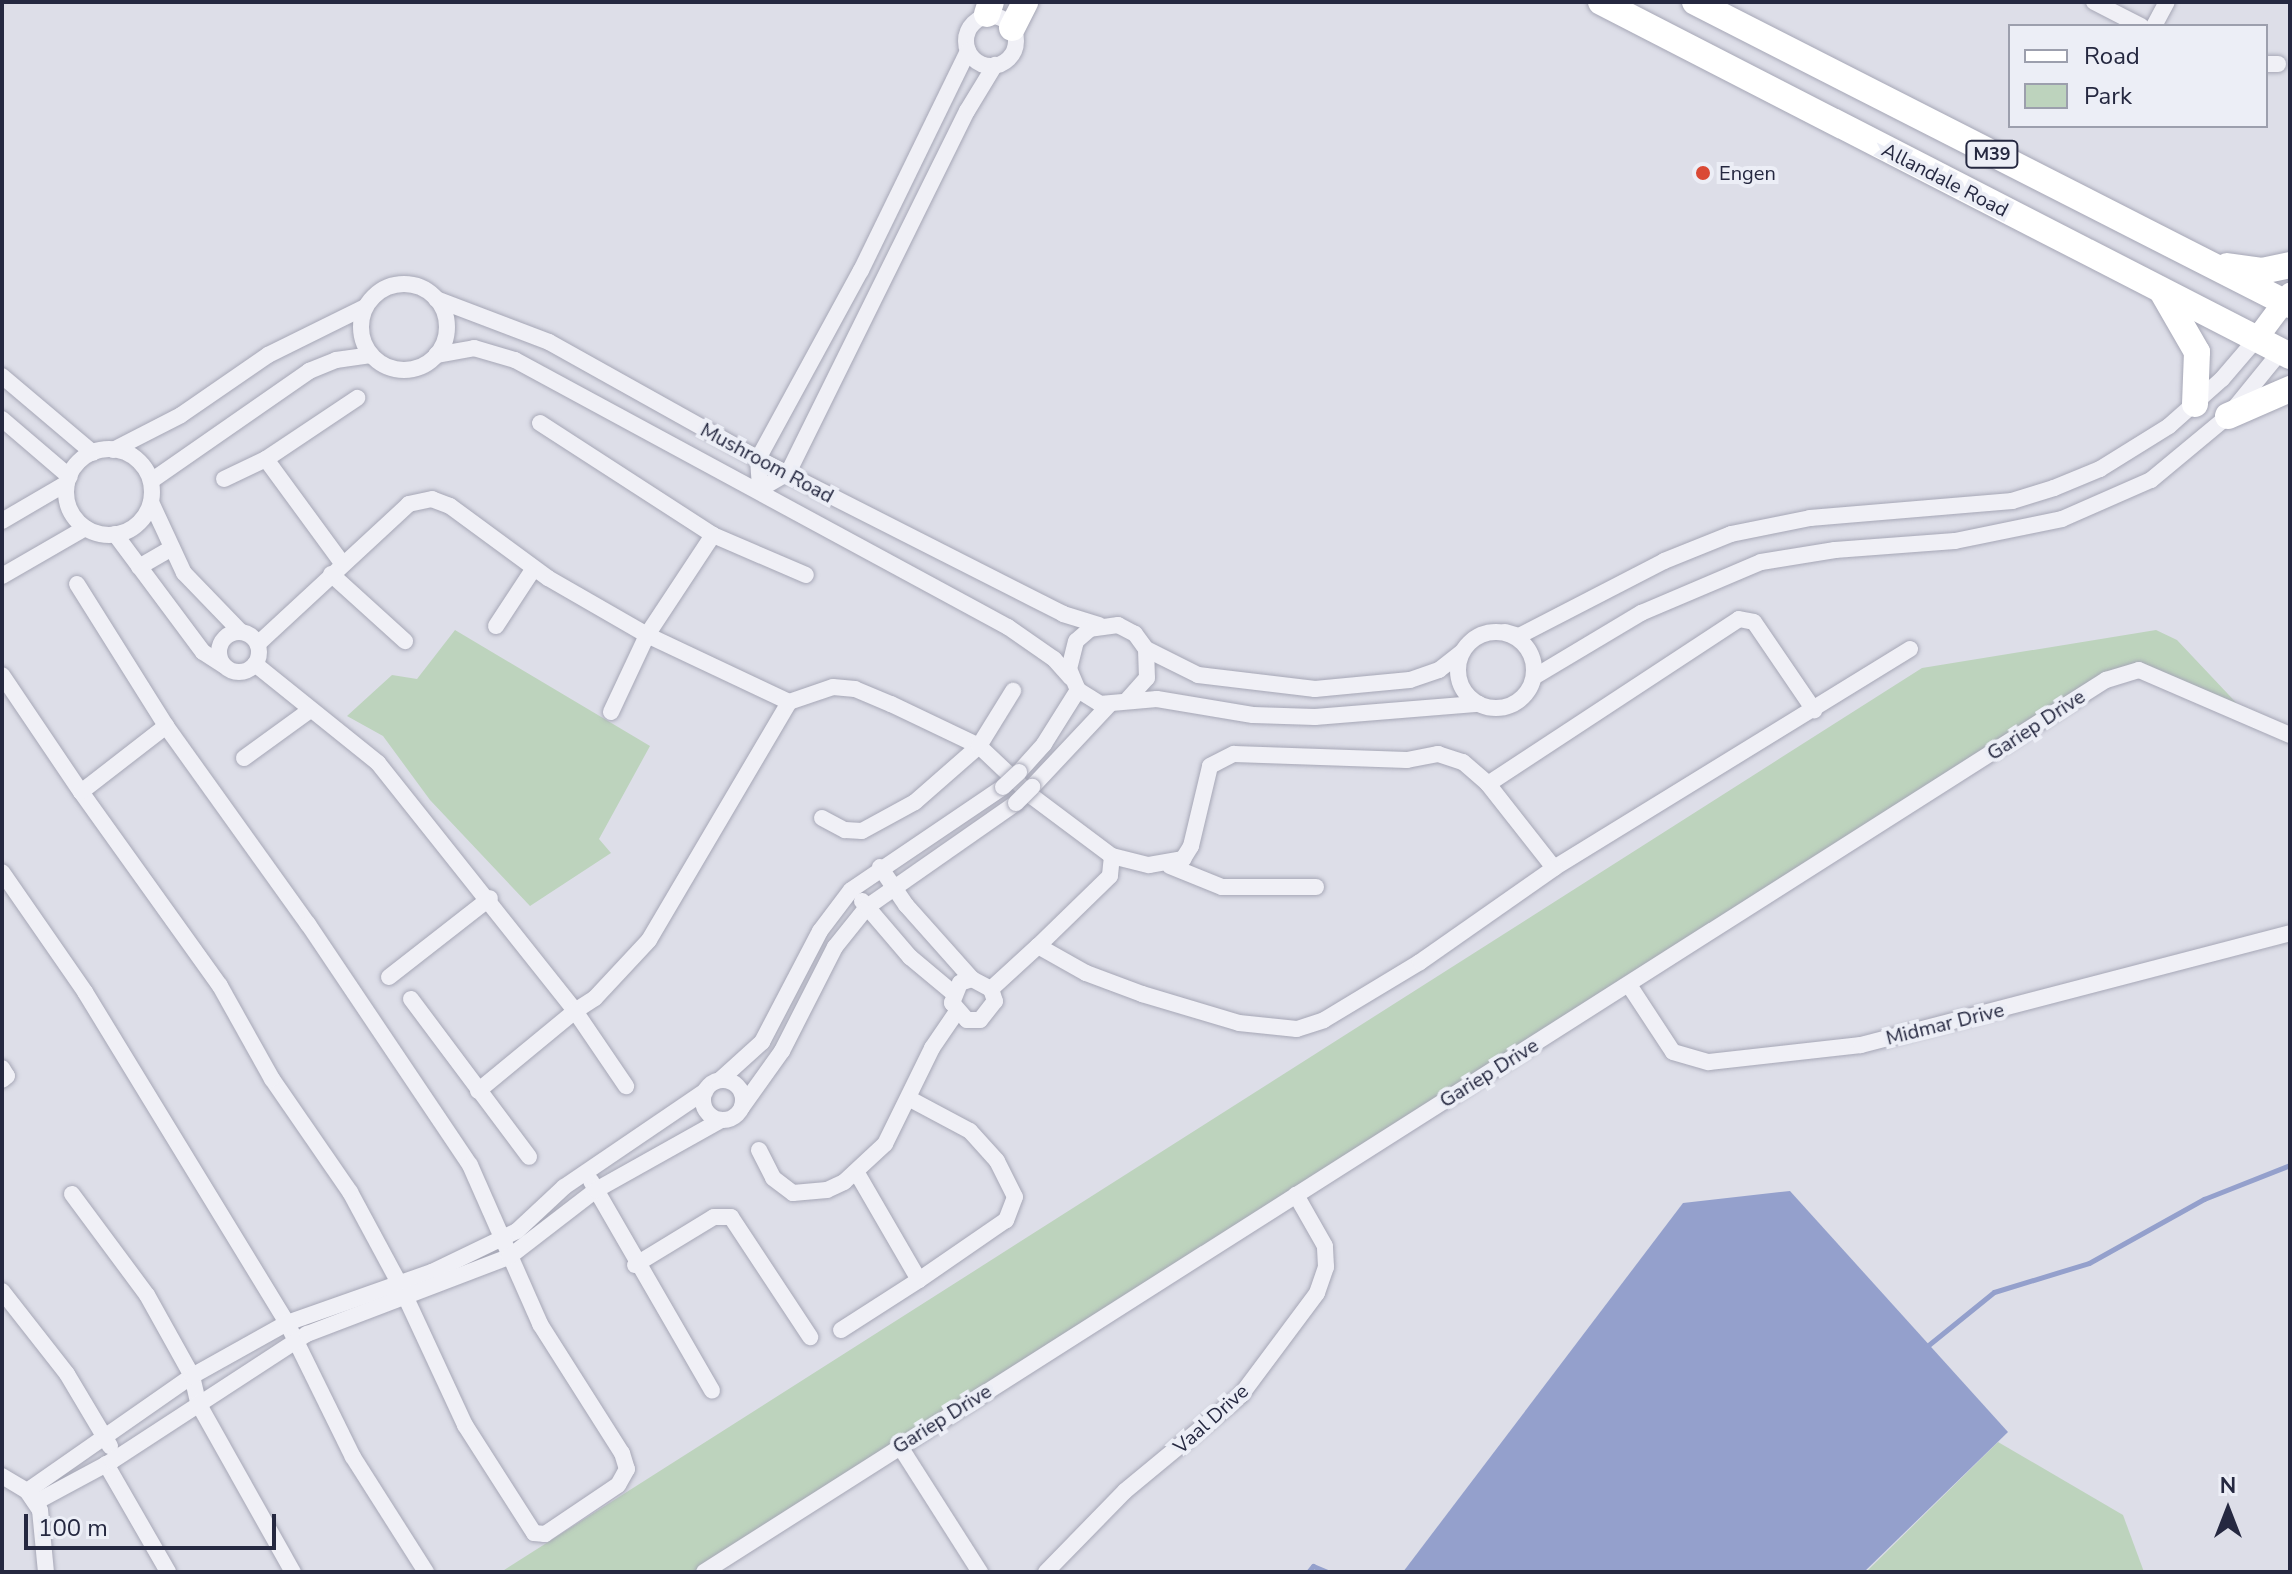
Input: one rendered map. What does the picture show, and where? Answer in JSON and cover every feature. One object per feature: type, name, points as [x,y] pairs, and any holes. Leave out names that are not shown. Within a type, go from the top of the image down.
[{"type":"main road","points":[[1012,28],[1025,2]]},
{"type":"main road","name":"Allandale Road","points":[[1601,2],[2160,289],[2287,349]]},
{"type":"main road","name":"M39","points":[[1695,2],[2207,264],[2288,300]]},
{"type":"main road","points":[[2207,264],[2262,271],[2290,265]]},
{"type":"main road","points":[[2160,289],[2180,314],[2197,352],[2195,404]]},
{"type":"main road","points":[[2228,416],[2290,389]]},
{"type":"street","points":[[2094,2],[2137,24]]},
{"type":"street","points":[[2155,24],[2167,2]]},
{"type":"street","points":[[989,8],[1012,28],[1014,51],[995,65],[967,111],[788,473],[760,489],[758,459],[861,270],[968,51],[970,27],[989,8]]},
{"type":"street","points":[[968,51],[980,63],[995,65]]},
{"type":"street","name":"Mushroom Road","points":[[113,450],[181,415],[268,355],[365,307],[379,292],[398,284],[419,287],[436,299],[549,342],[758,459],[1063,614],[1099,625]]},
{"type":"street","points":[[436,299],[447,327],[436,355]]},
{"type":"street","points":[[32,1497],[111,1461],[295,1340],[502,1239],[586,1172],[720,1080],[762,1042],[820,931],[851,890],[880,867],[1003,787],[1044,744],[1074,684],[1069,659],[1076,641],[1099,625],[1127,629],[1146,649],[1198,675],[1315,689],[1410,680],[1439,670],[1476,638],[1505,632],[1519,636],[1664,561],[1731,534],[1810,518],[2012,501],[2054,488],[2138,447],[2195,404],[2288,300]]},
{"type":"street","points":[[151,481],[309,371],[336,360],[371,355],[362,337],[365,307]]},
{"type":"street","name":"Mushroom Road","points":[[371,355],[398,370],[419,367],[436,355],[474,348],[515,360],[760,489],[1008,627],[1054,659],[1074,684]]},
{"type":"street","points":[[32,1497],[192,1376],[287,1323],[509,1257],[596,1190],[721,1120],[734,1117],[782,1051],[835,947],[867,907],[1016,803],[1109,705],[1128,699],[1315,717],[1478,704],[1498,709],[1518,702],[1534,677],[1641,613],[1761,562],[1835,550],[1955,541],[2062,519],[2151,480],[2228,416],[2287,349]]},
{"type":"street","points":[[2,376],[93,453]]},
{"type":"street","points":[[224,479],[266,459],[357,398]]},
{"type":"street","points":[[2,419],[68,480],[71,513],[85,528],[115,534],[134,527],[151,502]]},
{"type":"street","points":[[540,423],[713,535],[806,575]]},
{"type":"street","points":[[2,521],[68,480],[76,464],[93,453],[113,450],[133,457],[151,481],[151,502],[169,550],[184,573],[241,632],[258,644]]},
{"type":"street","points":[[266,459],[336,569],[405,641]]},
{"type":"street","points":[[255,664],[258,644],[336,569],[409,504],[432,499],[450,506],[534,568],[647,635],[789,702]]},
{"type":"street","points":[[2,576],[85,528]]},
{"type":"street","points":[[115,534],[203,652],[239,672],[255,664]]},
{"type":"street","points":[[611,712],[647,635],[713,535]]},
{"type":"street","points":[[139,567],[169,550]]},
{"type":"street","points":[[496,626],[534,568]]},
{"type":"street","points":[[2,675],[81,792],[220,986],[272,1079],[350,1192],[402,1290],[465,1425],[534,1533],[545,1534],[618,1485],[626,1477],[626,1462],[540,1324],[470,1165],[308,924],[166,726],[77,584]]},
{"type":"street","points":[[1488,784],[1739,619],[1754,622],[1814,710]]},
{"type":"street","points":[[223,665],[218,652],[223,640],[241,632]]},
{"type":"street","points":[[1505,632],[1528,648],[1534,677]]},
{"type":"street","points":[[1128,699],[1147,678],[1146,649]]},
{"type":"street","points":[[1038,946],[1086,973],[1142,994],[1239,1023],[1297,1029],[1324,1020],[1420,962],[1554,868],[1910,649]]},
{"type":"street","points":[[1462,652],[1459,681],[1478,704]]},
{"type":"street","points":[[255,664],[309,711],[378,763],[490,898],[575,1011],[626,1086]]},
{"type":"street","name":"Gariep Drive","points":[[704,1572],[899,1445],[2124,671],[2139,670],[2163,678],[2290,735]]},
{"type":"street","points":[[1074,684],[1109,705]]},
{"type":"street","points":[[478,1091],[595,998],[649,940],[789,702],[833,687],[855,689],[979,746],[1033,797],[1112,856],[1170,866],[1222,887],[1316,887]]},
{"type":"street","points":[[822,818],[845,830],[874,828],[915,802],[979,746],[1013,691]]},
{"type":"street","points":[[244,758],[309,711]]},
{"type":"street","points":[[81,792],[166,726]]},
{"type":"street","points":[[1170,866],[1183,859],[1191,846],[1210,766],[1224,756],[1407,760],[1438,754],[1463,762],[1488,784],[1554,868]]},
{"type":"street","points":[[956,1013],[980,1020],[990,1013],[991,989],[1110,876],[1112,856]]},
{"type":"street","points":[[880,867],[893,888],[972,979],[991,989]]},
{"type":"street","points":[[2,872],[85,992],[287,1323],[353,1457],[426,1572]]},
{"type":"street","points":[[759,1150],[773,1178],[793,1193],[827,1190],[857,1173],[885,1144],[910,1099],[932,1048],[956,1013],[953,993],[910,957],[851,890]]},
{"type":"street","points":[[389,977],[490,898]]},
{"type":"street","name":"Midmar Drive","points":[[1629,985],[1673,1052],[1709,1062],[1861,1045],[2290,933]]},
{"type":"street","points":[[953,993],[972,979]]},
{"type":"street","points":[[411,999],[529,1157]]},
{"type":"street","points":[[2,1068],[7,1076],[2,1080]]},
{"type":"street","points":[[720,1080],[739,1087],[742,1107]]},
{"type":"street","points":[[705,1091],[707,1113],[721,1120]]},
{"type":"street","points":[[841,1330],[1006,1220],[1015,1197],[982,1143],[948,1115],[910,1099]]},
{"type":"street","points":[[586,1172],[635,1265],[712,1391]]},
{"type":"street","points":[[857,1173],[919,1280]]},
{"type":"street","points":[[72,1194],[147,1295],[192,1376],[198,1403],[293,1572]]},
{"type":"street","name":"Vaal Drive","points":[[1046,1572],[1125,1491],[1241,1395],[1317,1293],[1326,1267],[1325,1246],[1296,1195]]},
{"type":"street","points":[[635,1265],[714,1217],[731,1217],[810,1337]]},
{"type":"street","points":[[2,1291],[67,1374],[106,1439],[111,1461],[168,1572]]},
{"type":"street","points":[[899,1445],[980,1572]]},
{"type":"street","points":[[2,1476],[32,1497],[46,1572]]},
{"type":"green space","points":[[455,630],[650,746],[599,839],[611,853],[530,906],[430,800],[383,736],[347,716],[392,675],[417,679]]},
{"type":"green space","points":[[2156,630],[2177,640],[2244,711],[2119,673],[708,1572],[501,1572],[1922,668]]},
{"type":"green space","points":[[1998,1442],[2123,1515],[2144,1572],[1866,1572]]},
{"type":"water","points":[[1790,1191],[2008,1432],[1864,1572],[1403,1572],[1683,1203]]},
{"type":"waterway","points":[[1926,1347],[1994,1292],[2089,1263],[2204,1199],[2290,1165]]},
{"type":"waterway","points":[[1308,1572],[1313,1566],[1327,1572]]},
{"type":"place","name":"Engen","points":[[1703,173]]}]
